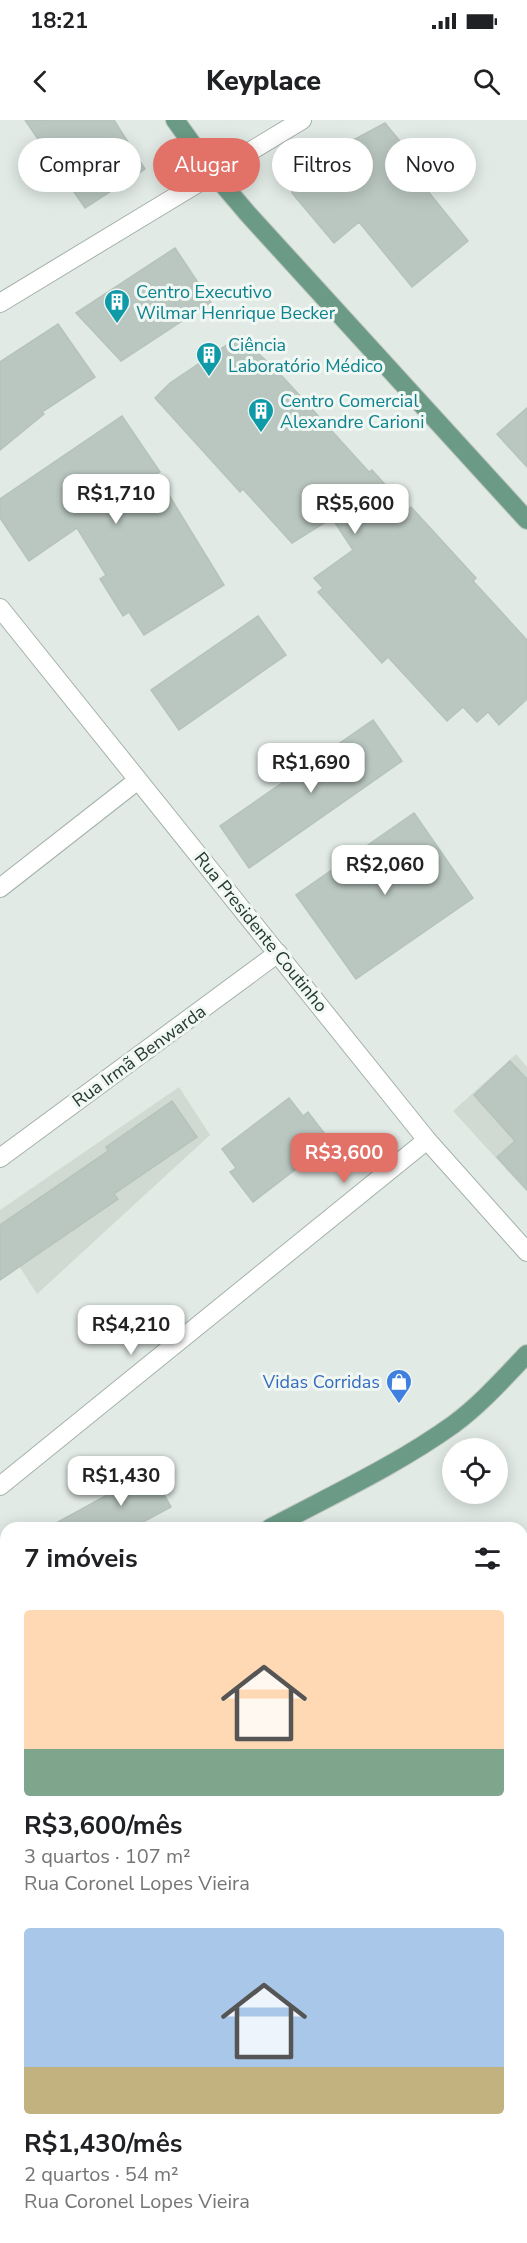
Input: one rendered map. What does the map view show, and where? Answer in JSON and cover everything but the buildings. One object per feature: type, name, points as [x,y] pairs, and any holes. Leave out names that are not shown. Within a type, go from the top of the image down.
[{"type":"main road","points":[[175,120],[188,138]]},
{"type":"main road","points":[[230,192],[527,520]]},
{"type":"main road","points":[[281,1522],[377,1471],[455,1423],[527,1354]]},
{"type":"street","points":[[260,146],[302,120]]},
{"type":"street","points":[[0,303],[184,192]]},
{"type":"street","name":"Rua Presidente Coutinho","points":[[0,608],[427,1140],[527,1252]]},
{"type":"street","points":[[0,888],[138,780]]},
{"type":"street","name":"Rua Irmã Benwarda","points":[[0,1158],[278,953]]},
{"type":"street","points":[[0,1486],[427,1140]]},
{"type":"shaded area","points":[[516,1054],[527,1067],[527,1192],[453,1111]]},
{"type":"shaded area","points":[[179,1087],[210,1135],[37,1294],[0,1236],[0,1210]]},
{"type":"place","name":"Centro Executivo Wilmar Henrique Becker","points":[[117,325]]},
{"type":"place","name":"Ciência Laboratório Médico","points":[[209,378]]},
{"type":"place","name":"Centro Comercial Alexandre Carioni","points":[[261,434]]},
{"type":"place","name":"Vidas Corridas","points":[[399,1405]]}]
